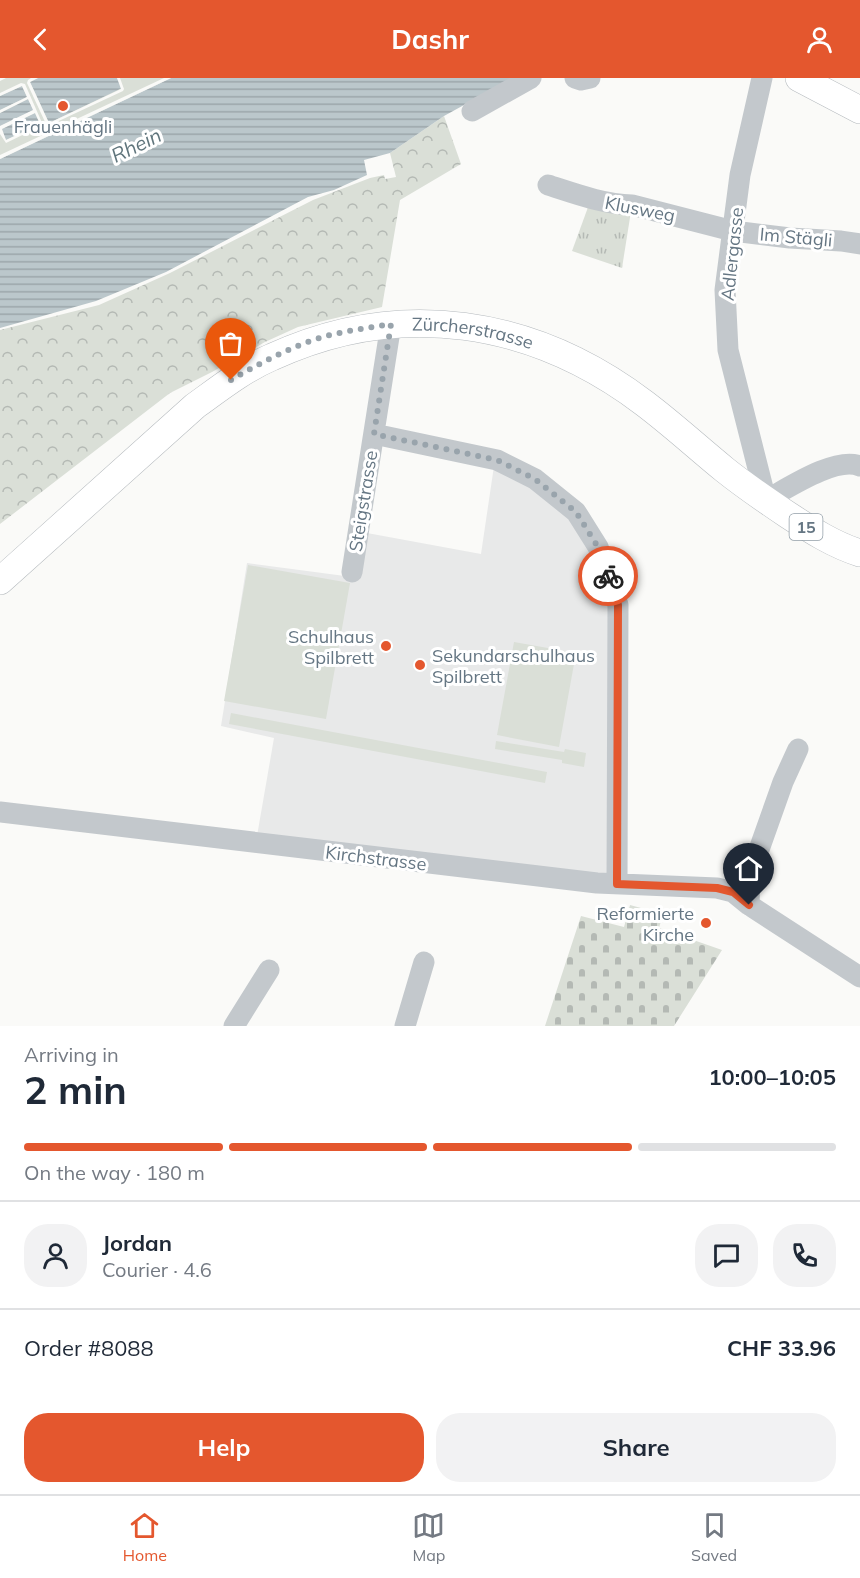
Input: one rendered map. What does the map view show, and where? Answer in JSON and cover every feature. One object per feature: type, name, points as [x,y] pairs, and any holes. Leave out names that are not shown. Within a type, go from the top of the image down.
[{"type":"main road","points":[[799,78],[860,110]]},
{"type":"main road","name":"Zürcherstrasse","points":[[0,582],[195,406],[231,380],[270,358],[307,342],[342,332],[389,336],[426,324],[471,327],[516,337],[560,353],[608,379],[644,403],[726,471],[766,500],[818,534],[860,553]]},
{"type":"street","points":[[472,111],[531,78]]},
{"type":"street","points":[[575,78],[581,80],[590,78]]},
{"type":"street","name":"Adlergasse","points":[[762,78],[740,175],[725,290],[728,350],[766,500]]},
{"type":"street","name":"Klusweg","points":[[548,185],[591,199],[632,205],[733,231]]},
{"type":"street","name":"Im Stägli","points":[[733,231],[860,244]]},
{"type":"street","name":"Steigstrasse","points":[[352,572],[389,336]]},
{"type":"street","points":[[374,434],[497,460],[535,479],[576,512],[598,547],[618,605],[617,884]]},
{"type":"street","points":[[766,500],[814,472],[852,463],[860,466]]},
{"type":"street","points":[[749,905],[750,874],[783,782],[798,749]]},
{"type":"street","name":"Kirchstrasse","points":[[0,813],[597,883],[717,888],[733,892],[749,905],[860,977]]},
{"type":"street","points":[[405,1026],[424,962]]},
{"type":"street","points":[[234,1026],[269,970]]},
{"type":"shaded area","name":"Sekundarschulhaus Spilbrett","points":[[494,466],[534,488],[570,519],[594,555],[609,605],[609,876],[257,836],[274,738],[221,726],[247,563],[360,578],[367,533],[481,554]]},
{"type":"green space","points":[[6,78],[171,78],[0,159],[0,81]]},
{"type":"green space","points":[[444,116],[461,164],[400,200],[382,307],[298,327],[170,393],[0,524],[0,330],[99,305],[170,273],[313,200],[370,178],[384,175],[385,179],[396,177],[390,153]]},
{"type":"green space","points":[[591,199],[632,205],[622,268],[572,251]]},
{"type":"green space","points":[[248,565],[350,583],[326,719],[224,701]]},
{"type":"green space","points":[[514,642],[576,653],[559,747],[497,735]]},
{"type":"green space","points":[[231,713],[547,772],[545,783],[229,724]]},
{"type":"green space","points":[[496,741],[564,752],[565,749],[586,753],[584,767],[562,763],[562,760],[495,749]]},
{"type":"green space","points":[[630,905],[663,914],[659,928],[722,950],[674,1026],[545,1026],[581,916],[624,927]]},
{"type":"water","name":"Frauenhägli","points":[[38,78],[117,78],[122,88],[49,123],[30,82]]},
{"type":"water","name":"Rhein","points":[[171,78],[513,78],[444,116],[390,153],[364,160],[367,175],[334,190],[308,197],[166,272],[96,301],[0,328],[0,159]]},
{"type":"water","points":[[22,86],[27,97],[0,110],[0,96]]},
{"type":"water","points":[[28,99],[34,110],[0,126],[0,113]]},
{"type":"water","points":[[35,113],[40,124],[6,140],[1,129]]},
{"type":"pier","points":[[31,78],[38,78],[30,82],[49,123],[121,89],[117,78],[120,78],[124,89],[48,126],[27,83]]},
{"type":"pier","points":[[164,78],[171,78],[0,159],[0,155]]},
{"type":"pier","points":[[21,83],[25,84],[43,125],[6,143],[0,134],[0,126],[33,110],[28,99],[0,113],[0,110],[27,97],[22,86],[0,96],[0,93]],"holes":[[[35,113],[40,124],[6,140],[2,129]]]},
{"type":"way so far","points":[[231,380],[270,358],[307,342],[342,332],[391,324],[374,434],[497,460],[535,479],[576,512],[598,547],[608,576]]},
{"type":"place","name":"Frauenhägli","points":[[63,106]]},
{"type":"place","name":"Schulhaus Spilbrett","points":[[386,646]]},
{"type":"place","name":"Sekundarschulhaus Spilbrett","points":[[420,665]]},
{"type":"place","name":"Reformierte Kirche","points":[[706,923]]},
{"type":"route","points":[[608,576],[618,605],[617,884],[717,888],[733,892],[749,905]]}]
